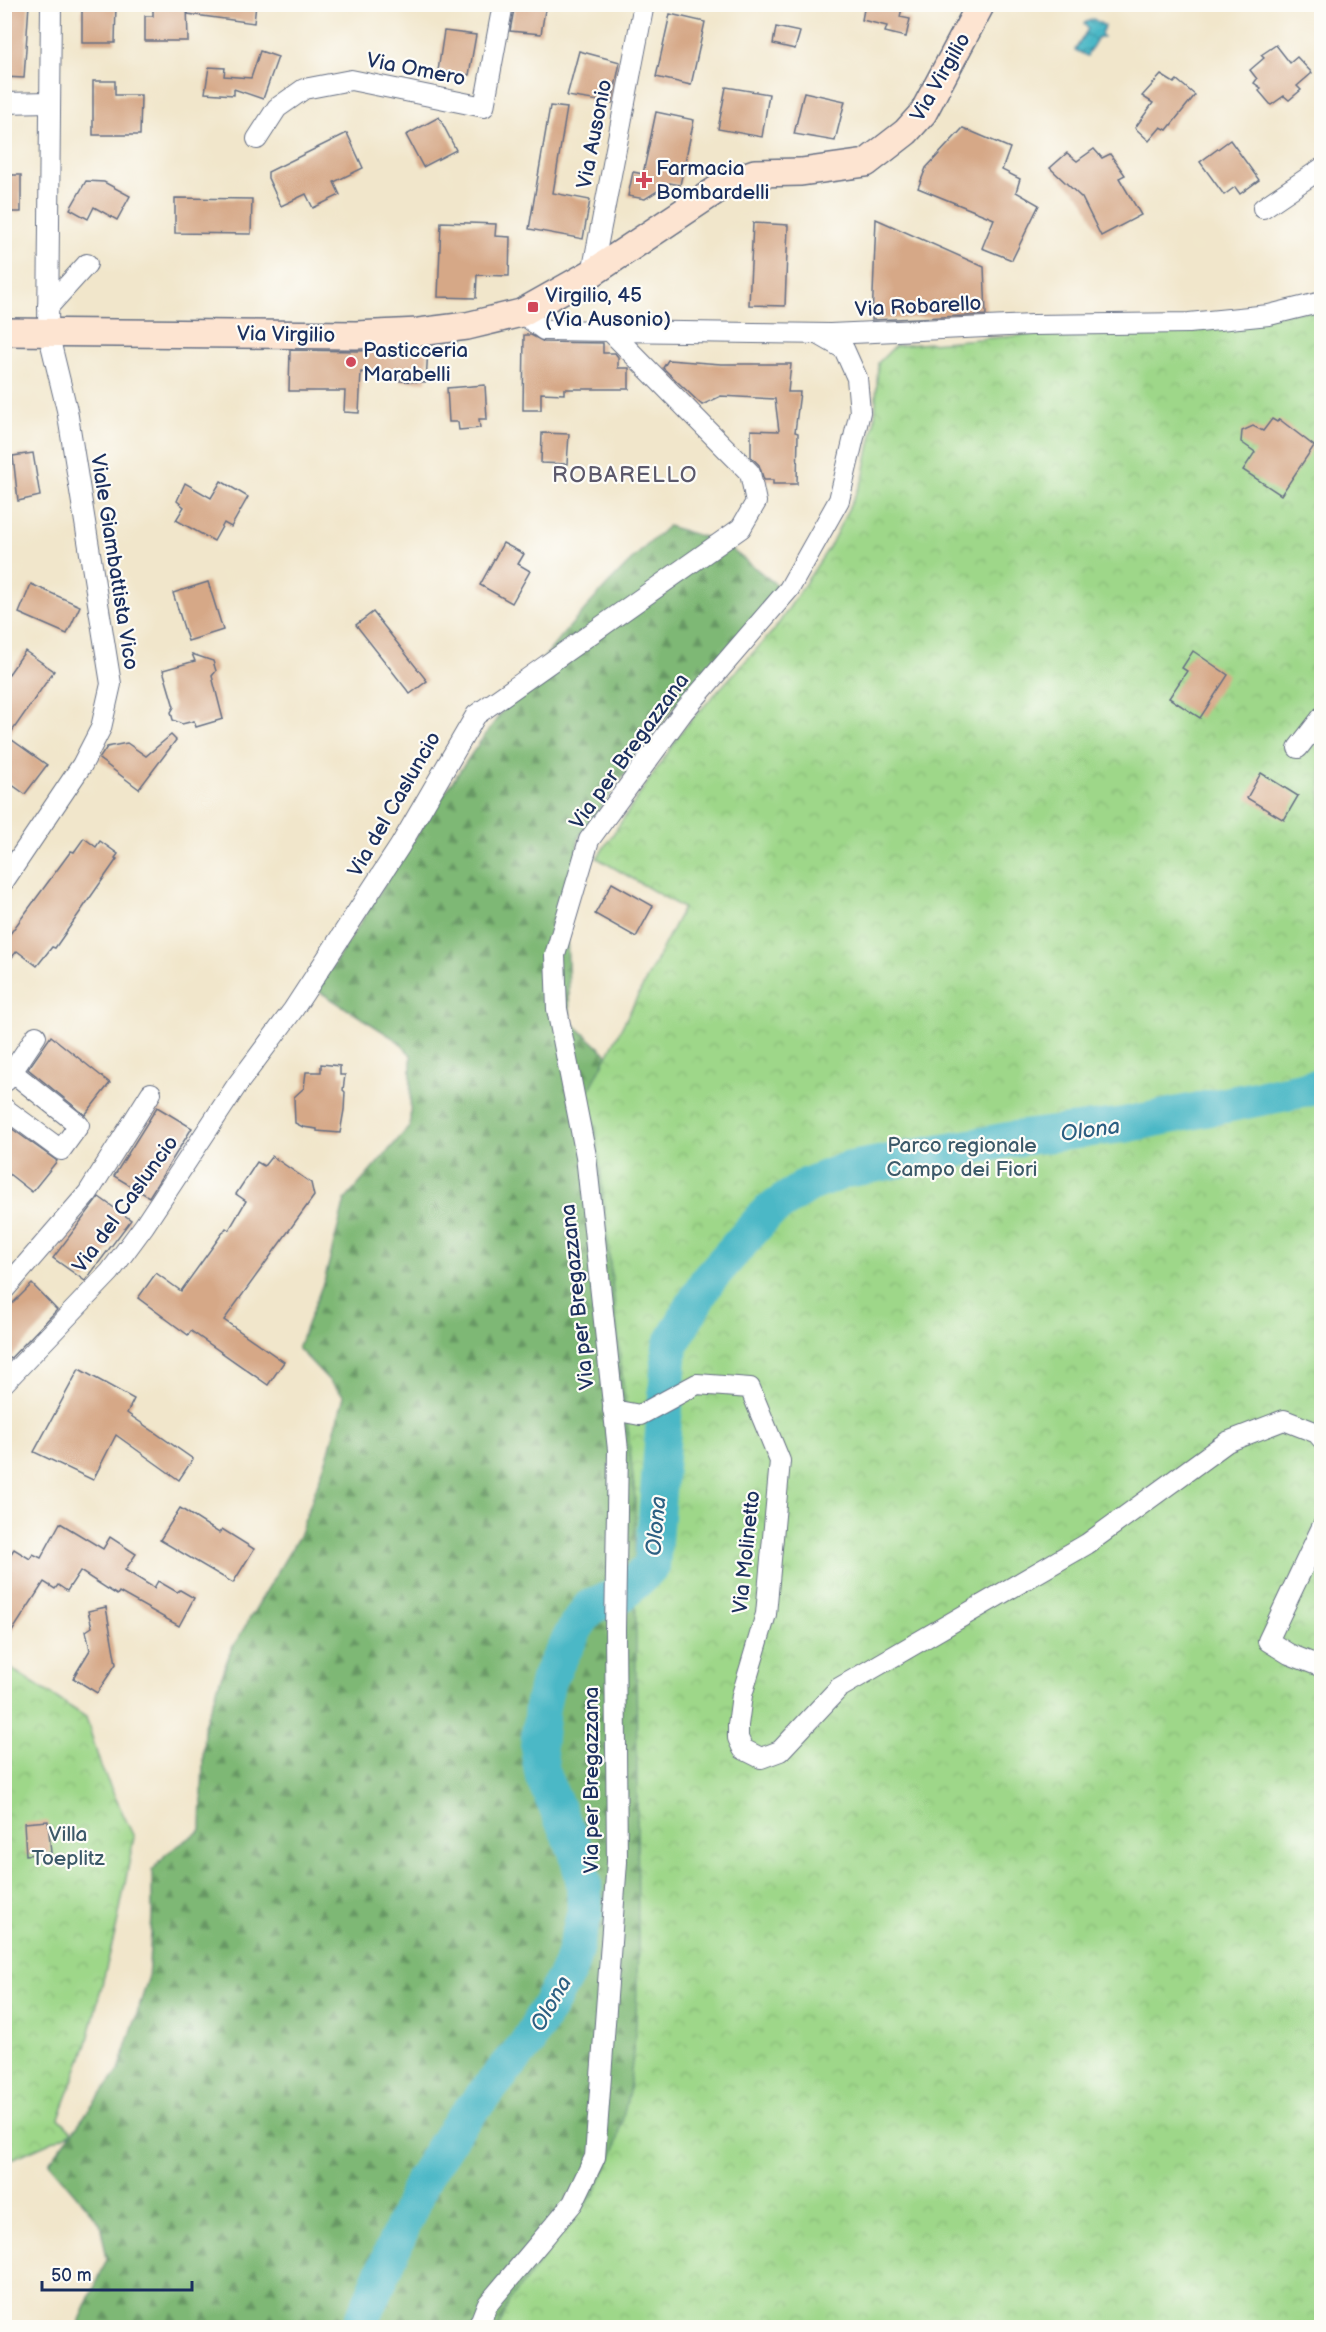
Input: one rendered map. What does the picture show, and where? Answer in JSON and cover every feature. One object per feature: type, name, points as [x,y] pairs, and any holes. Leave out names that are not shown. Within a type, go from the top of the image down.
[{"type":"main road","name":"Via Virgilio","points":[[4,332],[48,320],[356,335],[418,332],[467,326],[521,313],[592,273],[727,183],[755,172],[801,172],[866,163],[906,132],[922,114],[981,4]]},
{"type":"street","name":"Viale Giambattista Vico","points":[[4,881],[82,765],[101,728],[111,684],[82,517],[67,410],[48,320],[51,4]]},
{"type":"street","name":"Via Omero","points":[[257,139],[277,108],[304,89],[351,80],[484,107],[503,4]]},
{"type":"street","name":"Via Ausonio","points":[[592,273],[644,4]]},
{"type":"street","points":[[4,103],[50,102]]},
{"type":"street","points":[[1263,208],[1322,168]]},
{"type":"street","points":[[48,320],[87,264]]},
{"type":"street","name":"Via Robarello","points":[[521,313],[544,330],[818,334],[1033,325],[1189,323],[1269,315],[1322,302]]},
{"type":"street","name":"Via del Casluncio","points":[[4,1383],[110,1272],[144,1226],[232,1092],[293,1010],[400,846],[476,714],[741,528],[756,502],[750,473],[609,330]]},
{"type":"street","name":"Via per Bregazzana","points":[[478,2328],[487,2305],[573,2203],[595,2157],[617,1862],[615,1631],[618,1450],[586,1156],[557,1009],[555,955],[589,840],[683,712],[789,589],[839,500],[860,412],[857,378],[844,349],[818,334]]},
{"type":"street","points":[[1298,748],[1322,717]]},
{"type":"street","points":[[4,1108],[61,1150],[79,1125],[46,1099],[8,1077],[36,1036]]},
{"type":"street","name":"Via del Casluncio","points":[[4,1290],[88,1193],[151,1093]]},
{"type":"street","points":[[27,1125],[46,1099]]},
{"type":"street","name":"Via Molinetto","points":[[614,1410],[640,1415],[697,1384],[750,1388],[780,1461],[765,1614],[742,1695],[738,1725],[738,1738],[743,1749],[761,1758],[780,1751],[838,1688],[1087,1544],[1227,1442],[1284,1420],[1317,1433],[1322,1439]]},
{"type":"street","points":[[1322,1527],[1268,1641],[1289,1654],[1322,1667]]},
{"type":"green space","name":"Parco regionale Campo dei Fiori","points":[[1321,310],[1321,2327],[499,2328],[509,2301],[594,2194],[616,2148],[629,2092],[636,2023],[638,1942],[635,1497],[596,1131],[588,1093],[683,908],[597,858],[684,728],[775,629],[830,546],[863,479],[875,419],[878,363],[895,346]]},
{"type":"green space","points":[[668,526],[723,543],[782,589],[677,703],[579,837],[567,933],[570,1021],[613,1060],[1321,2327],[79,2327],[107,2259],[100,2223],[49,2163],[119,2070],[148,1979],[152,1871],[166,1854],[201,1830],[204,1725],[231,1650],[299,1536],[329,1452],[344,1396],[298,1348],[325,1278],[345,1200],[410,1126],[411,1055],[398,1041],[317,990],[436,806],[521,687],[567,630],[616,576]]},
{"type":"green space","name":"Villa Toeplitz","points":[[4,1664],[86,1717],[101,1767],[134,1837],[117,1925],[87,2044],[59,2118],[73,2132],[5,2162]]},
{"type":"water","points":[[1093,19],[1105,26],[1101,33],[1103,37],[1098,37],[1087,56],[1075,50],[1088,29],[1084,23]]},
{"type":"building","points":[[4,4],[29,4],[24,78],[4,77]]},
{"type":"building","points":[[82,4],[116,4],[115,43],[82,43]]},
{"type":"building","points":[[153,4],[187,4],[188,41],[145,41],[145,16],[153,16]]},
{"type":"building","points":[[188,4],[256,4],[254,23],[188,14]]},
{"type":"building","points":[[515,4],[546,4],[541,34],[510,31]]},
{"type":"building","points":[[865,4],[903,4],[900,17],[910,19],[906,37],[885,32],[887,26],[862,20]]},
{"type":"building","points":[[670,14],[705,22],[691,85],[656,77]]},
{"type":"building","points":[[776,27],[800,32],[795,49],[773,44]]},
{"type":"building","points":[[444,31],[476,35],[469,75],[438,71]]},
{"type":"building","points":[[1276,45],[1290,63],[1297,57],[1312,73],[1297,86],[1301,90],[1289,100],[1284,96],[1271,105],[1259,91],[1261,88],[1254,83],[1257,79],[1250,70],[1264,58],[1261,55]]},
{"type":"building","points":[[260,51],[278,57],[263,99],[234,89],[234,95],[205,93],[209,67],[225,68],[224,76],[251,78]]},
{"type":"building","points":[[579,51],[620,62],[612,103],[567,96]]},
{"type":"building","points":[[1161,75],[1174,83],[1177,80],[1195,95],[1167,130],[1161,127],[1149,141],[1135,128],[1153,103],[1142,96]]},
{"type":"building","points":[[93,81],[115,81],[115,95],[141,95],[140,135],[93,135]]},
{"type":"building","points":[[726,87],[769,94],[762,137],[718,129]]},
{"type":"building","points":[[804,92],[845,101],[835,141],[794,134]]},
{"type":"building","points":[[550,106],[567,108],[553,193],[590,200],[583,239],[529,229]]},
{"type":"building","points":[[656,112],[694,120],[680,185],[670,183],[645,199],[628,196],[633,172],[643,174]]},
{"type":"building","points":[[439,117],[456,150],[423,167],[406,135]]},
{"type":"building","points":[[963,128],[1010,148],[1002,170],[1020,179],[1016,192],[1039,205],[1012,260],[982,248],[994,219],[918,188],[926,168]]},
{"type":"building","points":[[347,133],[363,168],[334,182],[340,195],[313,208],[306,194],[281,206],[268,178],[268,172]]},
{"type":"building","points":[[1230,140],[1259,180],[1240,194],[1235,187],[1224,195],[1200,162]]},
{"type":"building","points":[[1094,149],[1102,158],[1110,154],[1125,175],[1119,178],[1141,215],[1101,236],[1082,198],[1050,168],[1067,153],[1077,161]]},
{"type":"building","points":[[4,175],[21,175],[21,212],[4,212]]},
{"type":"building","points":[[86,181],[104,182],[130,196],[117,220],[94,207],[88,219],[70,209]]},
{"type":"building","points":[[175,198],[252,199],[251,234],[175,233]]},
{"type":"building","points":[[876,219],[984,267],[986,315],[872,320]]},
{"type":"building","points":[[441,222],[496,224],[495,236],[510,237],[509,276],[477,275],[476,298],[438,297]]},
{"type":"building","points":[[753,223],[788,225],[785,306],[749,305]]},
{"type":"building","points":[[524,335],[531,335],[544,342],[603,343],[603,353],[615,353],[618,357],[618,368],[629,368],[629,389],[564,389],[564,394],[541,393],[541,410],[523,410]]},
{"type":"building","points":[[428,348],[426,382],[400,381],[400,374],[361,372],[359,413],[344,412],[345,391],[289,391],[290,350],[357,351]]},
{"type":"building","points":[[668,360],[721,364],[791,364],[788,392],[800,392],[795,432],[798,433],[797,484],[773,484],[773,480],[764,480],[759,465],[751,457],[751,430],[779,431],[775,399],[721,396],[702,405],[663,368]]},
{"type":"building","points":[[485,385],[487,419],[479,419],[480,428],[459,430],[458,422],[449,422],[447,388]]},
{"type":"building","points":[[1272,419],[1277,422],[1279,419],[1314,446],[1281,495],[1243,470],[1255,452],[1241,442],[1242,431],[1253,426],[1263,431]]},
{"type":"building","points":[[542,433],[569,434],[567,464],[541,463]]},
{"type":"building","points":[[33,453],[40,496],[18,501],[13,456]]},
{"type":"building","points":[[221,481],[248,497],[231,527],[224,523],[214,541],[176,520],[184,507],[177,501],[185,483],[211,498]]},
{"type":"building","points":[[503,543],[524,554],[518,564],[530,571],[512,603],[480,585]]},
{"type":"building","points":[[208,582],[223,630],[188,641],[173,593]]},
{"type":"building","points":[[31,584],[80,606],[67,634],[19,613]]},
{"type":"building","points":[[373,612],[427,681],[410,694],[356,625]]},
{"type":"building","points":[[25,651],[54,671],[8,737],[47,765],[25,794],[4,779],[4,681]]},
{"type":"building","points":[[1193,651],[1228,675],[1200,718],[1169,698],[1187,671],[1182,668]]},
{"type":"building","points":[[192,654],[213,661],[216,671],[212,676],[223,719],[196,727],[194,721],[182,724],[173,720],[171,712],[174,707],[163,670],[195,661]]},
{"type":"building","points":[[171,735],[176,740],[139,789],[99,759],[107,747],[127,743],[146,756]]},
{"type":"building","points":[[1261,773],[1298,796],[1284,820],[1247,798]]},
{"type":"building","points":[[84,838],[96,847],[100,841],[118,854],[115,858],[117,859],[55,948],[52,947],[37,966],[17,951],[4,967],[4,942],[71,851],[74,852]]},
{"type":"building","points":[[612,883],[653,906],[636,937],[595,914]]},
{"type":"building","points":[[51,1036],[110,1083],[85,1115],[28,1069]]},
{"type":"building","points":[[321,1064],[340,1066],[340,1075],[345,1075],[344,1110],[340,1133],[317,1131],[317,1129],[295,1123],[294,1097],[304,1088],[306,1072],[321,1072]]},
{"type":"building","points":[[157,1107],[192,1128],[149,1197],[114,1176]]},
{"type":"building","points":[[4,1123],[57,1161],[32,1192],[4,1170]]},
{"type":"building","points":[[272,1156],[311,1183],[314,1196],[224,1320],[284,1362],[268,1385],[191,1331],[188,1335],[138,1298],[156,1273],[181,1291],[226,1228],[229,1230],[246,1201],[236,1194],[257,1162],[264,1166]]},
{"type":"building","points":[[99,1197],[131,1220],[85,1281],[53,1258]]},
{"type":"building","points":[[32,1284],[57,1310],[4,1365],[4,1312]]},
{"type":"building","points":[[79,1369],[134,1399],[127,1413],[193,1459],[179,1480],[116,1435],[93,1480],[34,1452]]},
{"type":"building","points":[[180,1508],[219,1533],[222,1529],[254,1549],[233,1583],[160,1540]]},
{"type":"building","points":[[60,1523],[103,1549],[110,1537],[136,1554],[125,1570],[154,1588],[158,1581],[177,1592],[180,1590],[194,1598],[179,1626],[119,1592],[117,1595],[80,1571],[67,1591],[58,1585],[55,1589],[44,1582],[4,1644],[4,1564],[14,1549],[30,1559],[33,1554],[41,1558]]},
{"type":"building","points":[[106,1607],[116,1664],[97,1693],[73,1678],[90,1650],[86,1631],[92,1627],[88,1611]]},
{"type":"building","points":[[48,1821],[51,1853],[26,1855],[24,1823]]},
{"type":"waterway","name":"Olona","points":[[359,2328],[422,2181],[455,2129],[528,2042],[570,1968],[585,1912],[584,1883],[576,1851],[543,1777],[538,1747],[542,1707],[548,1680],[576,1627],[590,1607],[622,1594],[652,1566],[670,1346],[707,1281],[767,1213],[808,1185],[846,1170],[1014,1139],[1124,1125],[1322,1086]]},
{"type":"place","name":"Farmacia Bombardelli","points":[[644,180]]},
{"type":"place","name":"Virgilio, 45 (Via Ausonio)","points":[[533,307]]},
{"type":"place","name":"Pasticceria Marabelli","points":[[351,362]]},
{"type":"district","name":"ROBARELLO","points":[[625,474]]}]
